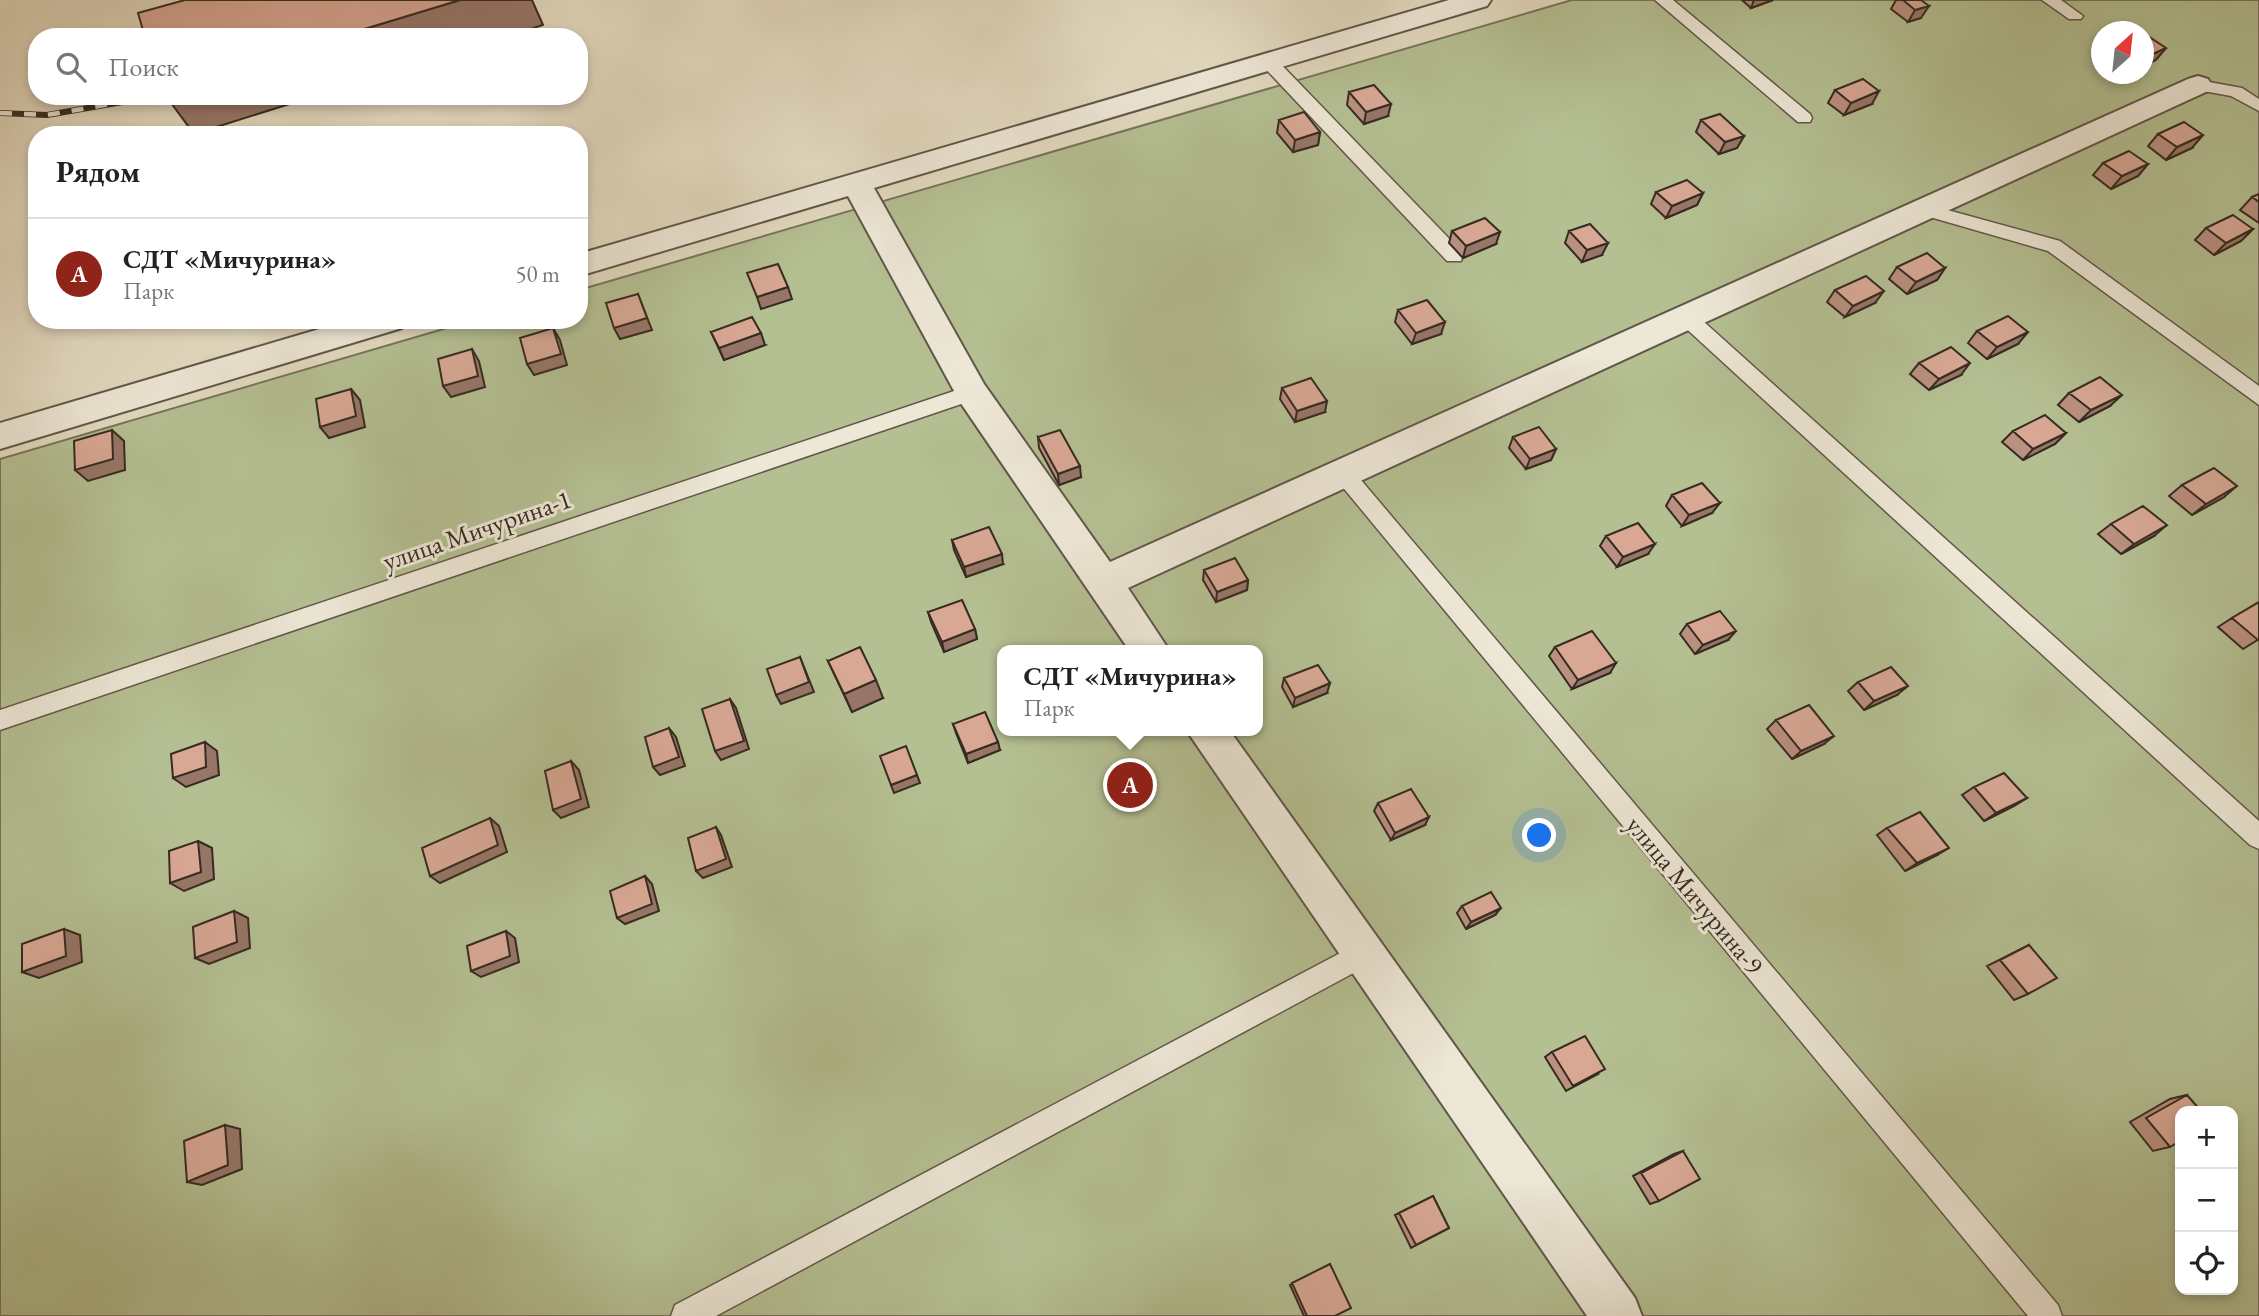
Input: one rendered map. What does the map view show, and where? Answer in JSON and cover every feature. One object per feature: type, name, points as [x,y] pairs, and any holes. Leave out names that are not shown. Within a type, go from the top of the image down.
[{"type":"street","points":[[588,262],[1267,60],[1478,0]]},
{"type":"street","points":[[1103,582],[2197,85]]},
{"type":"street","points":[[856,183],[972,393],[1147,645]]},
{"type":"street","points":[[0,436],[361,329]]},
{"type":"street","points":[[1210,736],[1617,1316]]},
{"type":"lane","points":[[1663,0],[1804,118]]},
{"type":"lane","points":[[2050,0],[2075,16]]},
{"type":"lane","points":[[1267,60],[1454,256]]},
{"type":"lane","points":[[2197,85],[2236,92],[2259,106]]},
{"type":"lane","points":[[1922,209],[2054,246],[2259,397]]},
{"type":"lane","points":[[1686,317],[2259,837]]},
{"type":"lane","name":"улица Мичурина-1","points":[[0,720],[972,393]]},
{"type":"lane","name":"улица Мичурина-9","points":[[1343,473],[2047,1316]]},
{"type":"lane","points":[[686,1316],[1363,954]]},
{"type":"green space","points":[[1572,0],[2259,0],[2259,1316],[0,1316],[0,459],[443,329],[588,329],[588,287]]},
{"type":"building","points":[[185,0],[460,0],[368,28],[142,28],[138,13]]},
{"type":"building","points":[[1903,0],[1921,0],[1929,6],[1915,10]]},
{"type":"building","points":[[2154,40],[2166,48],[2154,53]]},
{"type":"building","points":[[1863,79],[1879,91],[1851,103],[1835,90]]},
{"type":"building","points":[[1374,85],[1391,104],[1366,112],[1349,92]]},
{"type":"building","points":[[1304,112],[1320,132],[1295,140],[1279,120]]},
{"type":"building","points":[[1720,114],[1744,136],[1725,142],[1701,120]]},
{"type":"building","points":[[2184,122],[2203,135],[2177,147],[2158,134]]},
{"type":"building","points":[[2129,151],[2148,164],[2122,176],[2103,163]]},
{"type":"building","points":[[1687,180],[1703,193],[1672,206],[1656,192]]},
{"type":"building","points":[[2233,215],[2253,229],[2226,243],[2206,228]]},
{"type":"building","points":[[1485,218],[1500,232],[1466,246],[1452,231]]},
{"type":"building","points":[[1590,224],[1608,243],[1587,250],[1569,231]]},
{"type":"building","points":[[1927,253],[1945,268],[1916,282],[1897,267]]},
{"type":"building","points":[[778,264],[788,287],[757,297],[747,273]]},
{"type":"building","points":[[1866,276],[1884,291],[1853,306],[1835,290]]},
{"type":"building","points":[[638,294],[647,318],[614,328],[606,303]]},
{"type":"building","points":[[1427,300],[1445,322],[1416,333],[1398,310]]},
{"type":"building","points":[[2008,316],[2028,332],[1997,347],[1977,331]]},
{"type":"building","points":[[752,317],[761,333],[719,348],[711,332]]},
{"type":"building","points":[[553,329],[561,354],[527,364],[520,338]]},
{"type":"building","points":[[1951,347],[1970,363],[1939,379],[1919,363]]},
{"type":"building","points":[[472,349],[478,376],[443,386],[438,359]]},
{"type":"building","points":[[2100,377],[2122,395],[2091,410],[2069,393]]},
{"type":"building","points":[[1311,378],[1327,401],[1297,411],[1282,388]]},
{"type":"building","points":[[351,389],[356,416],[320,427],[316,399]]},
{"type":"building","points":[[2045,415],[2066,433],[2033,449],[2013,431]]},
{"type":"building","points":[[1539,427],[1556,449],[1530,459],[1513,437]]},
{"type":"building","points":[[112,430],[113,459],[75,470],[74,441]]},
{"type":"building","points":[[1060,430],[1080,466],[1058,474],[1038,437]]},
{"type":"building","points":[[2214,468],[2237,486],[2206,504],[2182,485]]},
{"type":"building","points":[[1702,483],[1720,503],[1689,515],[1672,495]]},
{"type":"building","points":[[2143,506],[2167,525],[2134,544],[2111,524]]},
{"type":"building","points":[[1638,523],[1655,544],[1623,557],[1606,536]]},
{"type":"building","points":[[989,527],[1002,554],[964,567],[952,540]]},
{"type":"building","points":[[1235,558],[1248,580],[1217,592],[1204,570]]},
{"type":"building","points":[[962,600],[975,629],[942,642],[928,612]]},
{"type":"building","points":[[2259,602],[2259,639],[2258,640],[2232,618]]},
{"type":"building","points":[[1720,611],[1736,631],[1703,645],[1687,624]]},
{"type":"building","points":[[1592,631],[1616,663],[1578,680],[1555,647]]},
{"type":"building","points":[[860,647],[876,680],[844,694],[828,661]]},
{"type":"building","points":[[800,657],[809,682],[776,695],[767,669]]},
{"type":"building","points":[[1318,665],[1330,683],[1295,698],[1284,678]]},
{"type":"building","points":[[1891,667],[1908,686],[1874,701],[1858,682]]},
{"type":"building","points":[[730,699],[744,741],[715,751],[702,709]]},
{"type":"building","points":[[1809,705],[1834,736],[1801,751],[1776,720]]},
{"type":"building","points":[[985,712],[998,742],[966,754],[953,724]]},
{"type":"building","points":[[669,728],[679,757],[653,767],[645,737]]},
{"type":"building","points":[[205,742],[206,767],[173,778],[171,754]]},
{"type":"building","points":[[906,746],[917,775],[891,785],[880,756]]},
{"type":"building","points":[[571,761],[581,799],[553,810],[545,771]]},
{"type":"building","points":[[2004,773],[2027,798],[1996,813],[1974,787]]},
{"type":"building","points":[[1411,789],[1429,817],[1395,833],[1378,803]]},
{"type":"building","points":[[1920,812],[1949,848],[1917,863],[1887,828]]},
{"type":"building","points":[[490,818],[498,845],[430,876],[422,848]]},
{"type":"building","points":[[716,827],[726,859],[696,871],[688,838]]},
{"type":"building","points":[[198,841],[201,872],[170,883],[169,851]]},
{"type":"building","points":[[645,876],[652,904],[617,918],[610,891]]},
{"type":"building","points":[[1491,892],[1501,908],[1471,922],[1462,906]]},
{"type":"building","points":[[234,911],[237,942],[195,958],[193,927]]},
{"type":"building","points":[[64,929],[66,956],[22,972],[22,944]]},
{"type":"building","points":[[506,931],[510,956],[471,971],[467,946]]},
{"type":"building","points":[[2029,945],[2057,978],[2028,994],[2000,960]]},
{"type":"building","points":[[1585,1036],[1605,1069],[1573,1086],[1552,1052]]},
{"type":"building","points":[[2187,1095],[2197,1106],[2175,1106],[2175,1144],[2170,1147],[2146,1118]]},
{"type":"building","points":[[225,1125],[228,1165],[187,1182],[184,1141]]},
{"type":"building","points":[[1683,1151],[1700,1179],[1659,1201],[1641,1173]]},
{"type":"building","points":[[1433,1196],[1449,1228],[1416,1245],[1399,1213]]},
{"type":"building","points":[[1330,1264],[1351,1308],[1335,1316],[1307,1316],[1292,1283]]},
{"type":"railway","points":[[0,113],[47,115],[105,105]]},
{"type":"place","name":"СДТ «Мичурина»","points":[[1130,785]]}]
